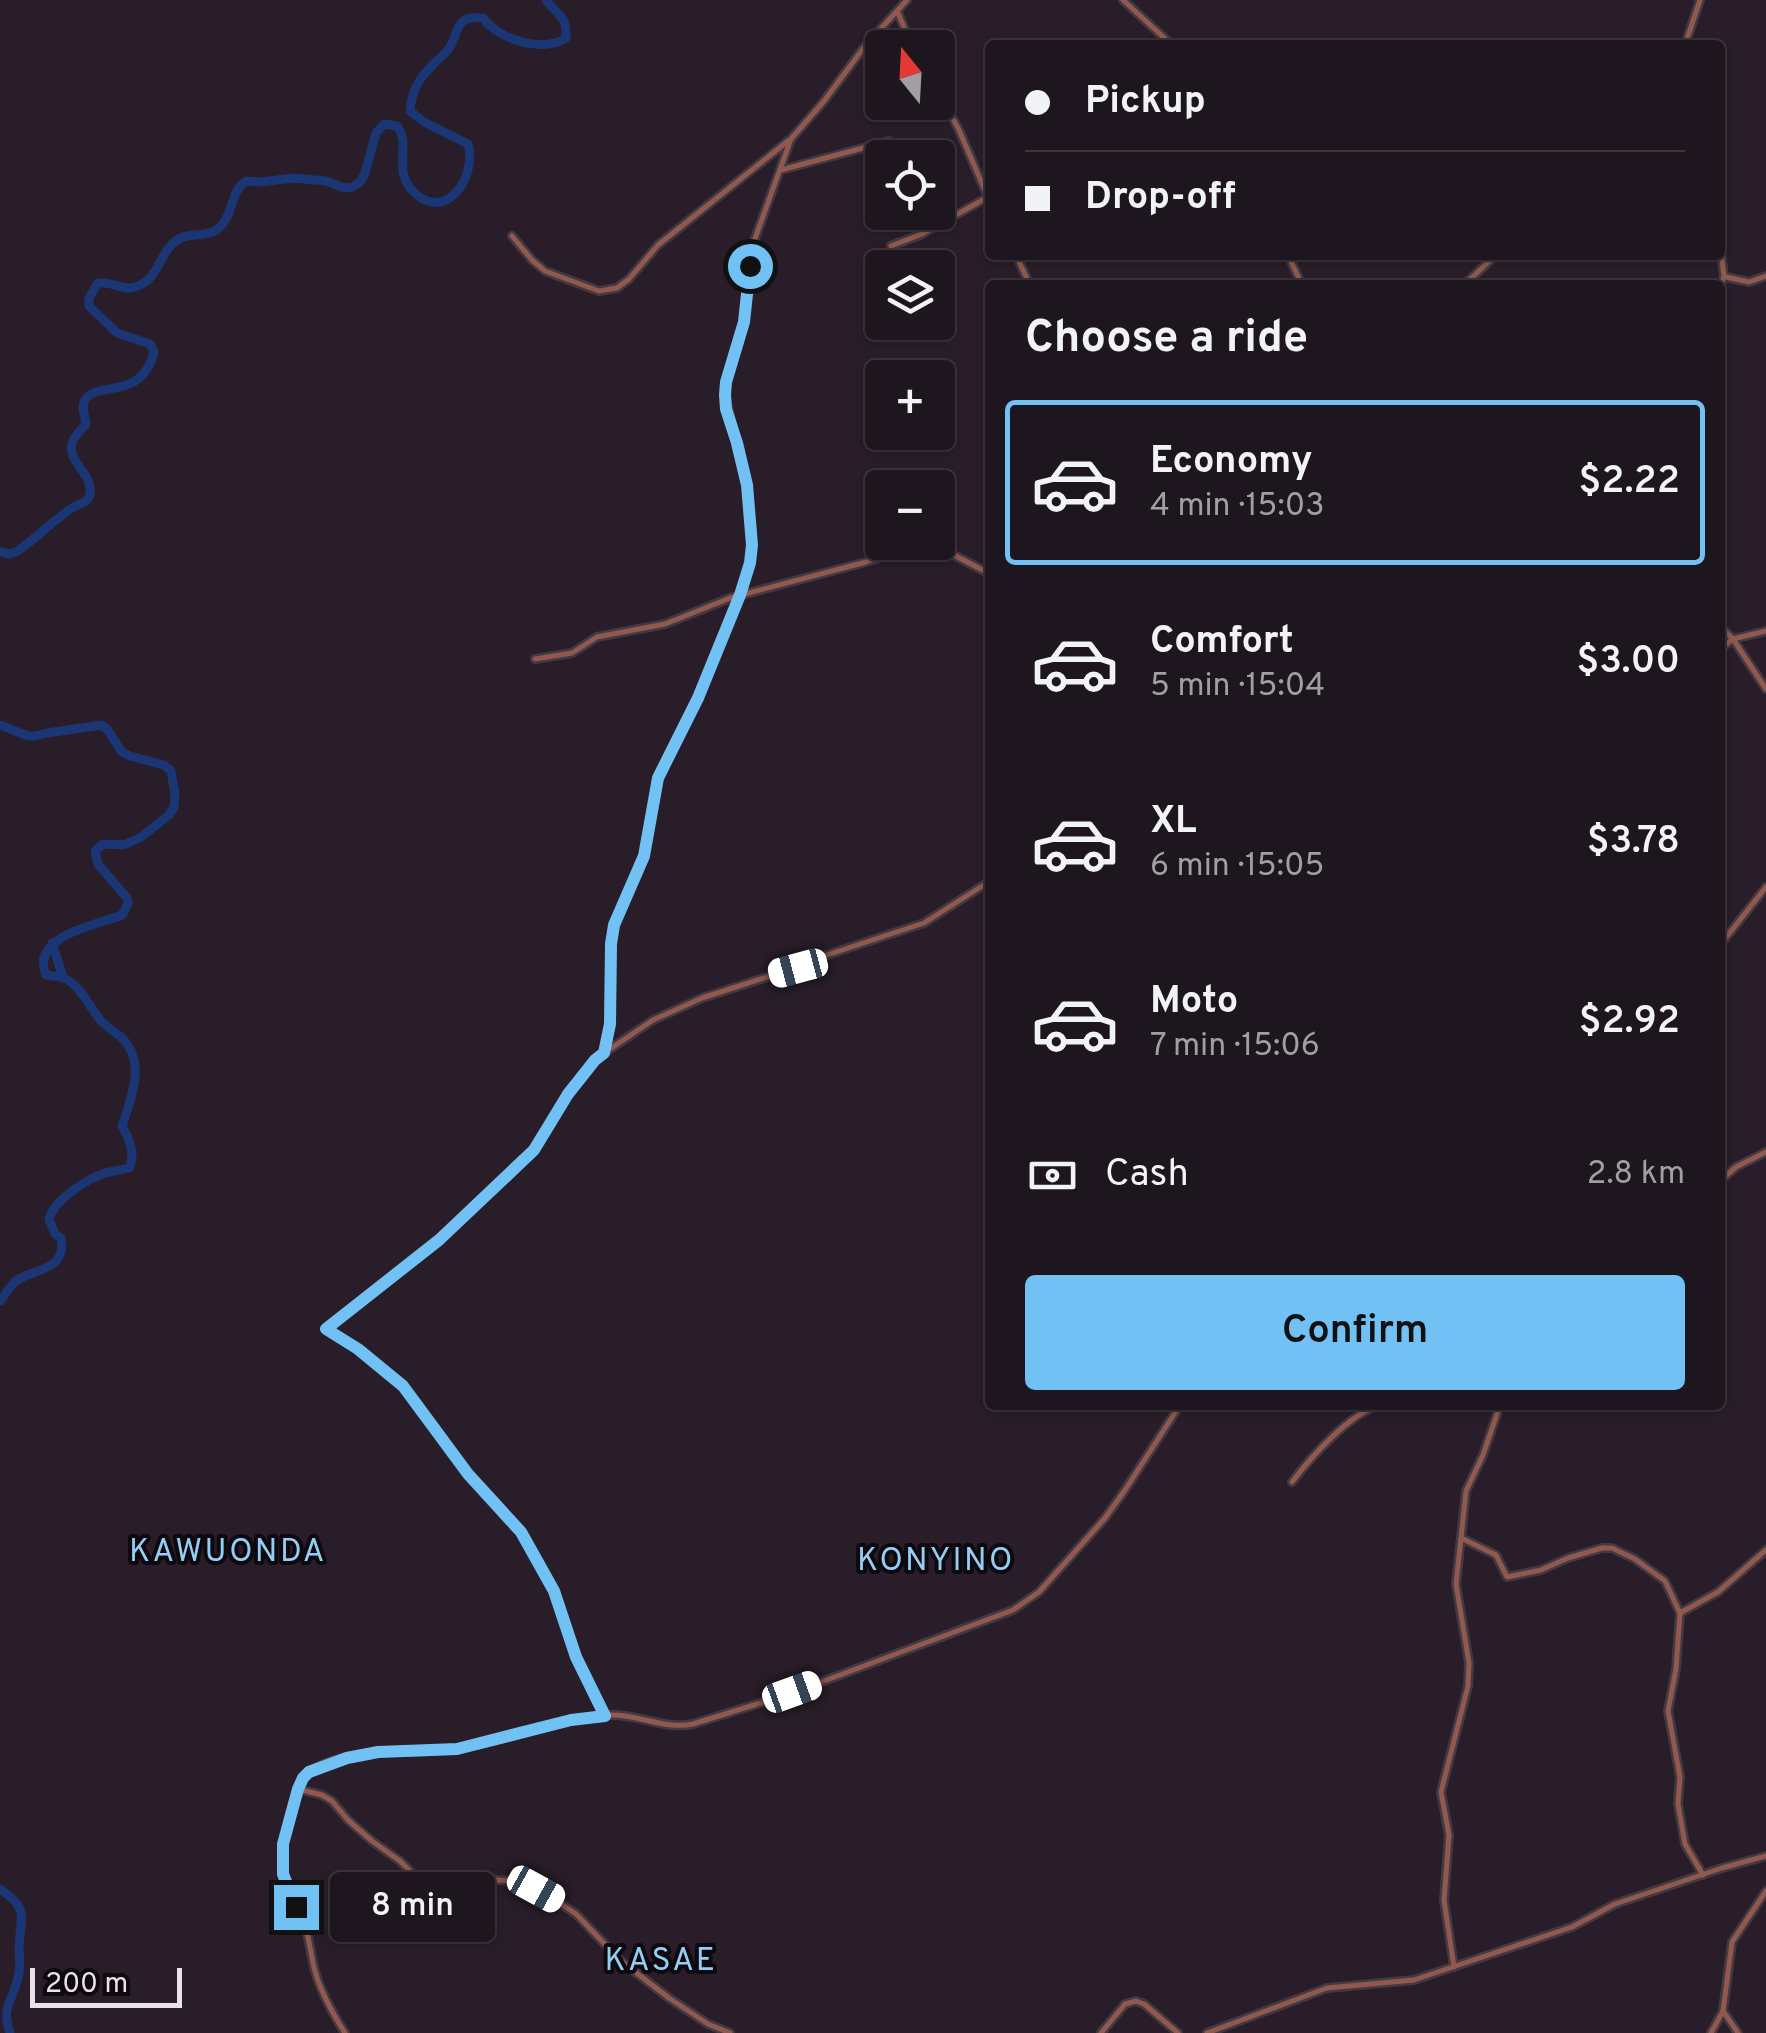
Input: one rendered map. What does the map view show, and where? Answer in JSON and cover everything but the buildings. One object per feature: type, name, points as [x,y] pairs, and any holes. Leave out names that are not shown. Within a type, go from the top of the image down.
[{"type":"street","points":[[512,236],[545,271],[598,291],[617,288],[658,244],[791,139],[907,0]]},
{"type":"street","points":[[1123,0],[1167,40]]},
{"type":"street","points":[[1687,40],[1700,0]]},
{"type":"street","points":[[898,13],[905,30]]},
{"type":"street","points":[[954,120],[985,191]]},
{"type":"street","points":[[604,1053],[610,1024],[614,925],[644,856],[658,778],[698,698],[740,595],[752,545],[744,469],[726,409],[726,382],[744,322],[753,244],[791,139]]},
{"type":"street","points":[[779,170],[865,147]]},
{"type":"street","points":[[890,246],[985,202]]},
{"type":"street","points":[[1469,280],[1491,260]]},
{"type":"street","points":[[1722,260],[1723,280]]},
{"type":"street","points":[[1724,276],[1750,282],[1766,276]]},
{"type":"street","points":[[535,659],[572,653],[597,637],[664,624],[740,595],[893,553],[925,548],[954,555],[985,571]]},
{"type":"street","points":[[1725,645],[1766,630]]},
{"type":"street","points":[[1725,631],[1766,689]]},
{"type":"street","points":[[605,1716],[576,1657],[554,1591],[521,1532],[468,1474],[403,1386],[326,1329],[439,1240],[522,1161],[568,1094],[604,1053],[667,1013],[739,984],[798,968],[924,922],[985,884]]},
{"type":"street","points":[[1725,939],[1766,887]]},
{"type":"street","points":[[1725,1177],[1766,1152]]},
{"type":"street","points":[[345,2033],[318,1981],[308,1936],[283,1874],[283,1844],[298,1789],[309,1772],[347,1758],[378,1752],[457,1749],[571,1720],[626,1716],[676,1727],[693,1724],[1014,1610],[1039,1592],[1105,1518],[1177,1410]]},
{"type":"street","points":[[1292,1482],[1311,1458],[1365,1410]]},
{"type":"street","points":[[1454,1967],[1444,1900],[1448,1835],[1441,1792],[1468,1686],[1469,1663],[1456,1584],[1466,1491],[1498,1410]]},
{"type":"street","points":[[1461,1538],[1496,1555],[1507,1577],[1612,1548],[1665,1581],[1680,1614],[1668,1711],[1680,1777],[1678,1804],[1686,1844],[1703,1874]]},
{"type":"street","points":[[1680,1614],[1718,1592],[1766,1550]]},
{"type":"street","points":[[298,1789],[332,1801],[421,1882],[435,1885],[516,1881],[555,1900],[576,1914],[621,1961],[708,2024],[730,2033]]},
{"type":"street","points":[[1207,2033],[1327,1988],[1414,1980],[1572,1927],[1615,1904],[1766,1856]]},
{"type":"street","points":[[1711,2033],[1723,2011],[1732,1942],[1766,1891]]},
{"type":"street","points":[[1101,2033],[1125,2004],[1136,2001],[1178,2033]]},
{"type":"street","points":[[1723,2011],[1738,2033]]},
{"type":"waterway","points":[[0,552],[16,552],[87,500],[88,480],[72,450],[74,438],[86,424],[85,400],[91,394],[139,378],[154,352],[150,344],[117,333],[89,306],[98,283],[130,288],[144,283],[175,242],[220,227],[246,181],[294,178],[353,187],[365,173],[376,133],[384,124],[397,126],[401,133],[403,173],[410,188],[422,199],[445,201],[468,172],[468,144],[410,111],[417,84],[450,47],[466,20],[483,18],[499,33],[522,42],[546,44],[566,38],[563,20],[546,0]]},
{"type":"waterway","points":[[0,725],[28,736],[102,725],[122,752],[164,765],[171,771],[175,795],[169,815],[141,837],[124,845],[103,844],[95,851],[98,864],[127,898],[122,915],[68,934],[47,951],[43,962],[46,975],[73,984],[100,1020],[129,1047],[135,1080],[122,1126],[131,1147],[131,1163],[129,1168],[89,1180],[57,1205],[49,1219],[61,1238],[59,1257],[48,1267],[16,1281],[0,1301]]},
{"type":"waterway","points":[[52,943],[63,977]]},
{"type":"waterway","points":[[0,1889],[15,1902],[22,1919],[19,1974],[7,2011],[10,2033]]},
{"type":"district","name":"KAWUONDA","points":[[228,1550]]},
{"type":"district","name":"KONYINO","points":[[936,1559]]},
{"type":"district","name":"KASAE","points":[[661,1959]]},
{"type":"route","points":[[296,1907],[283,1874],[283,1844],[298,1789],[309,1772],[322,1765],[378,1752],[457,1749],[571,1720],[605,1716],[576,1657],[546,1573],[521,1532],[468,1474],[403,1386],[326,1329],[439,1240],[534,1150],[568,1094],[604,1053],[610,1024],[614,925],[644,856],[658,778],[698,698],[750,563],[747,485],[725,395],[744,322],[750,266]]}]
